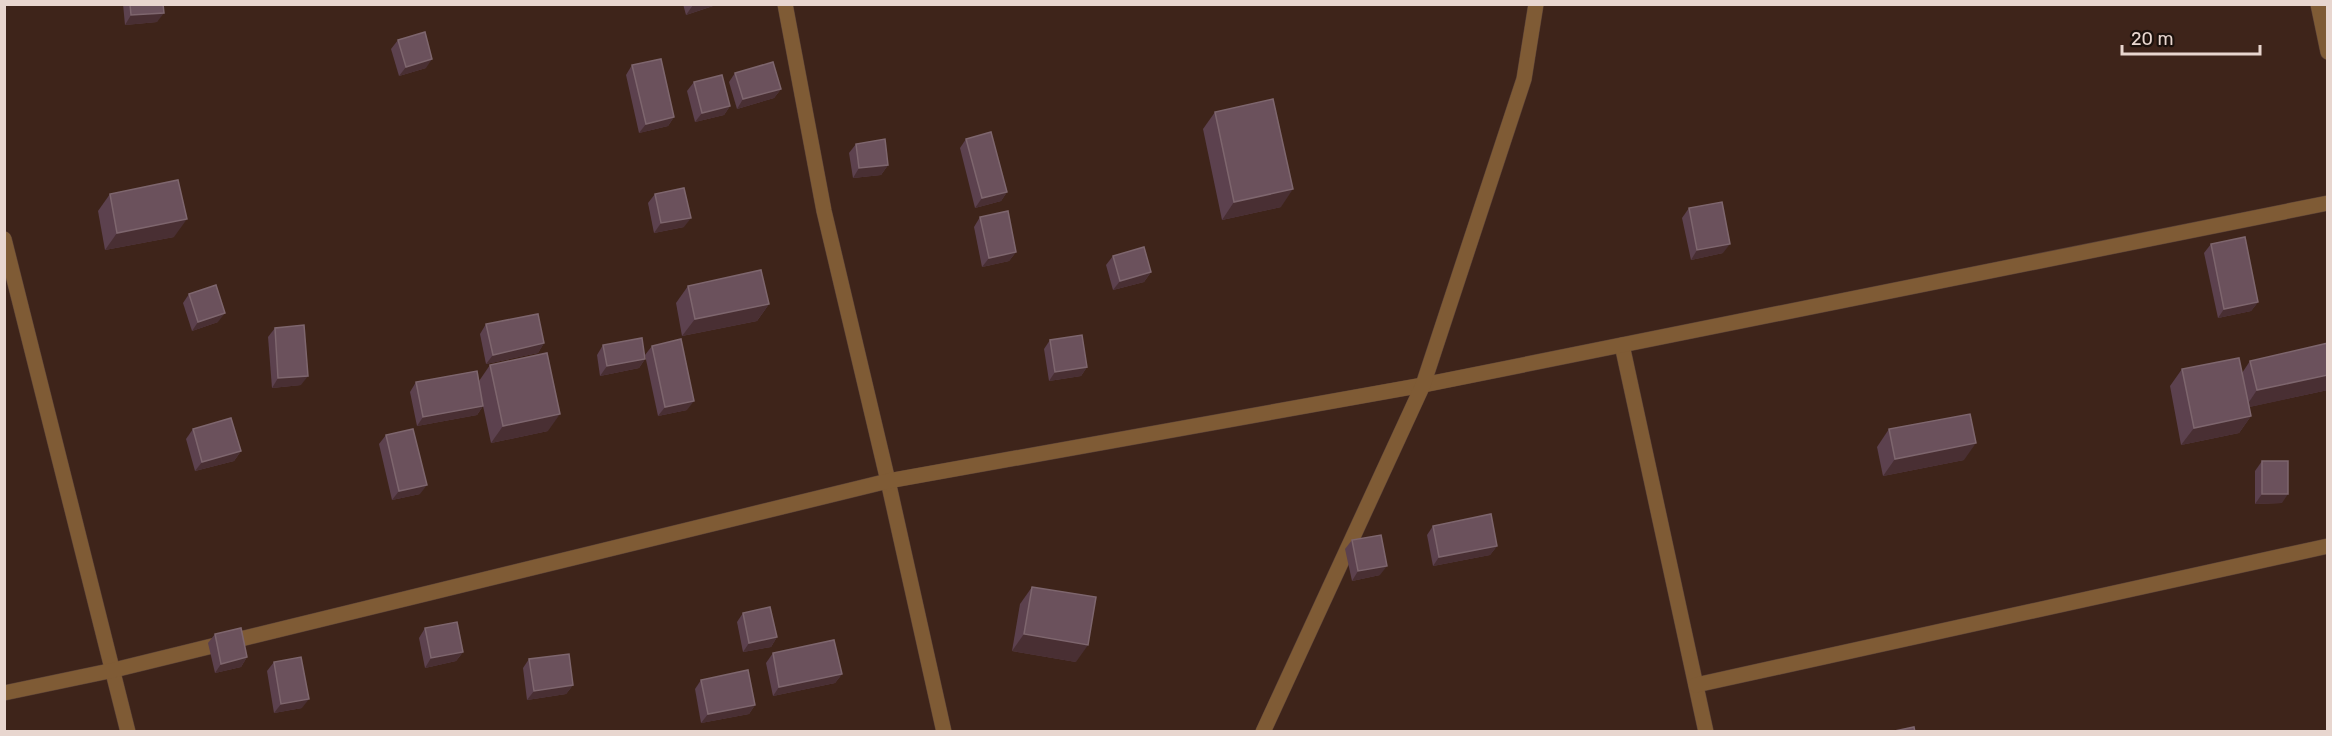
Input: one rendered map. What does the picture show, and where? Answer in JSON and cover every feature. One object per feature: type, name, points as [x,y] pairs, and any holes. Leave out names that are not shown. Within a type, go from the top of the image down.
[{"type":"street","points":[[785,4],[824,211],[944,732]]},
{"type":"street","points":[[1263,732],[1423,385],[1524,79],[1536,4]]},
{"type":"street","points":[[2318,4],[2328,52]]},
{"type":"street","points":[[4,693],[114,670],[888,481],[1423,385],[2328,203]]},
{"type":"street","points":[[4,239],[128,732]]},
{"type":"street","points":[[1622,345],[1706,732]]},
{"type":"street","points":[[1696,685],[2328,546]]},
{"type":"building","points":[[130,4],[163,4],[164,13],[131,15]]},
{"type":"building","points":[[425,32],[432,59],[406,67],[398,40]]},
{"type":"building","points":[[661,59],[674,117],[646,124],[632,65]]},
{"type":"building","points":[[773,62],[781,89],[743,99],[735,73]]},
{"type":"building","points":[[722,75],[730,106],[702,113],[694,82]]},
{"type":"building","points":[[1273,99],[1293,189],[1234,202],[1215,112]]},
{"type":"building","points":[[991,132],[1007,192],[982,198],[966,139]]},
{"type":"building","points":[[885,139],[888,165],[859,168],[856,144]]},
{"type":"building","points":[[178,180],[187,219],[117,233],[110,194]]},
{"type":"building","points":[[684,188],[691,218],[661,223],[655,194]]},
{"type":"building","points":[[1722,202],[1730,244],[1697,250],[1689,208]]},
{"type":"building","points":[[1008,211],[1016,252],[989,258],[980,217]]},
{"type":"building","points":[[2245,237],[2258,302],[2224,309],[2211,244]]},
{"type":"building","points":[[1144,247],[1151,272],[1120,281],[1113,256]]},
{"type":"building","points":[[761,270],[769,304],[695,319],[688,286]]},
{"type":"building","points":[[216,285],[225,313],[198,322],[189,294]]},
{"type":"building","points":[[538,314],[544,343],[493,355],[486,324]]},
{"type":"building","points":[[304,325],[308,376],[278,378],[275,328]]},
{"type":"building","points":[[1082,335],[1087,367],[1055,372],[1050,340]]},
{"type":"building","points":[[642,338],[645,359],[607,366],[603,345]]},
{"type":"building","points":[[681,339],[694,401],[665,407],[652,346]]},
{"type":"building","points":[[2328,343],[2328,375],[2257,390],[2250,361]]},
{"type":"building","points":[[547,353],[560,414],[503,426],[490,365]]},
{"type":"building","points":[[2239,358],[2251,416],[2194,428],[2182,369]]},
{"type":"building","points":[[477,371],[483,406],[423,417],[416,382]]},
{"type":"building","points":[[1970,414],[1976,443],[1895,459],[1889,429]]},
{"type":"building","points":[[231,418],[241,451],[202,462],[193,429]]},
{"type":"building","points":[[413,429],[427,485],[399,491],[386,435]]},
{"type":"building","points":[[2262,461],[2288,461],[2288,494],[2262,494]]},
{"type":"building","points":[[1491,514],[1497,546],[1439,557],[1433,526]]},
{"type":"building","points":[[1381,535],[1387,566],[1358,571],[1352,540]]},
{"type":"building","points":[[1032,587],[1096,597],[1088,645],[1024,634]]},
{"type":"building","points":[[770,607],[777,637],[749,643],[743,613]]},
{"type":"building","points":[[457,622],[463,652],[431,658],[425,628]]},
{"type":"building","points":[[241,628],[247,657],[221,664],[215,634]]},
{"type":"building","points":[[834,640],[842,674],[779,687],[773,653]]},
{"type":"building","points":[[569,654],[573,685],[534,691],[529,659]]},
{"type":"building","points":[[301,657],[309,699],[281,704],[274,662]]},
{"type":"building","points":[[748,670],[755,705],[708,714],[701,680]]},
{"type":"building","points":[[1914,727],[1915,732],[1890,732]]}]
